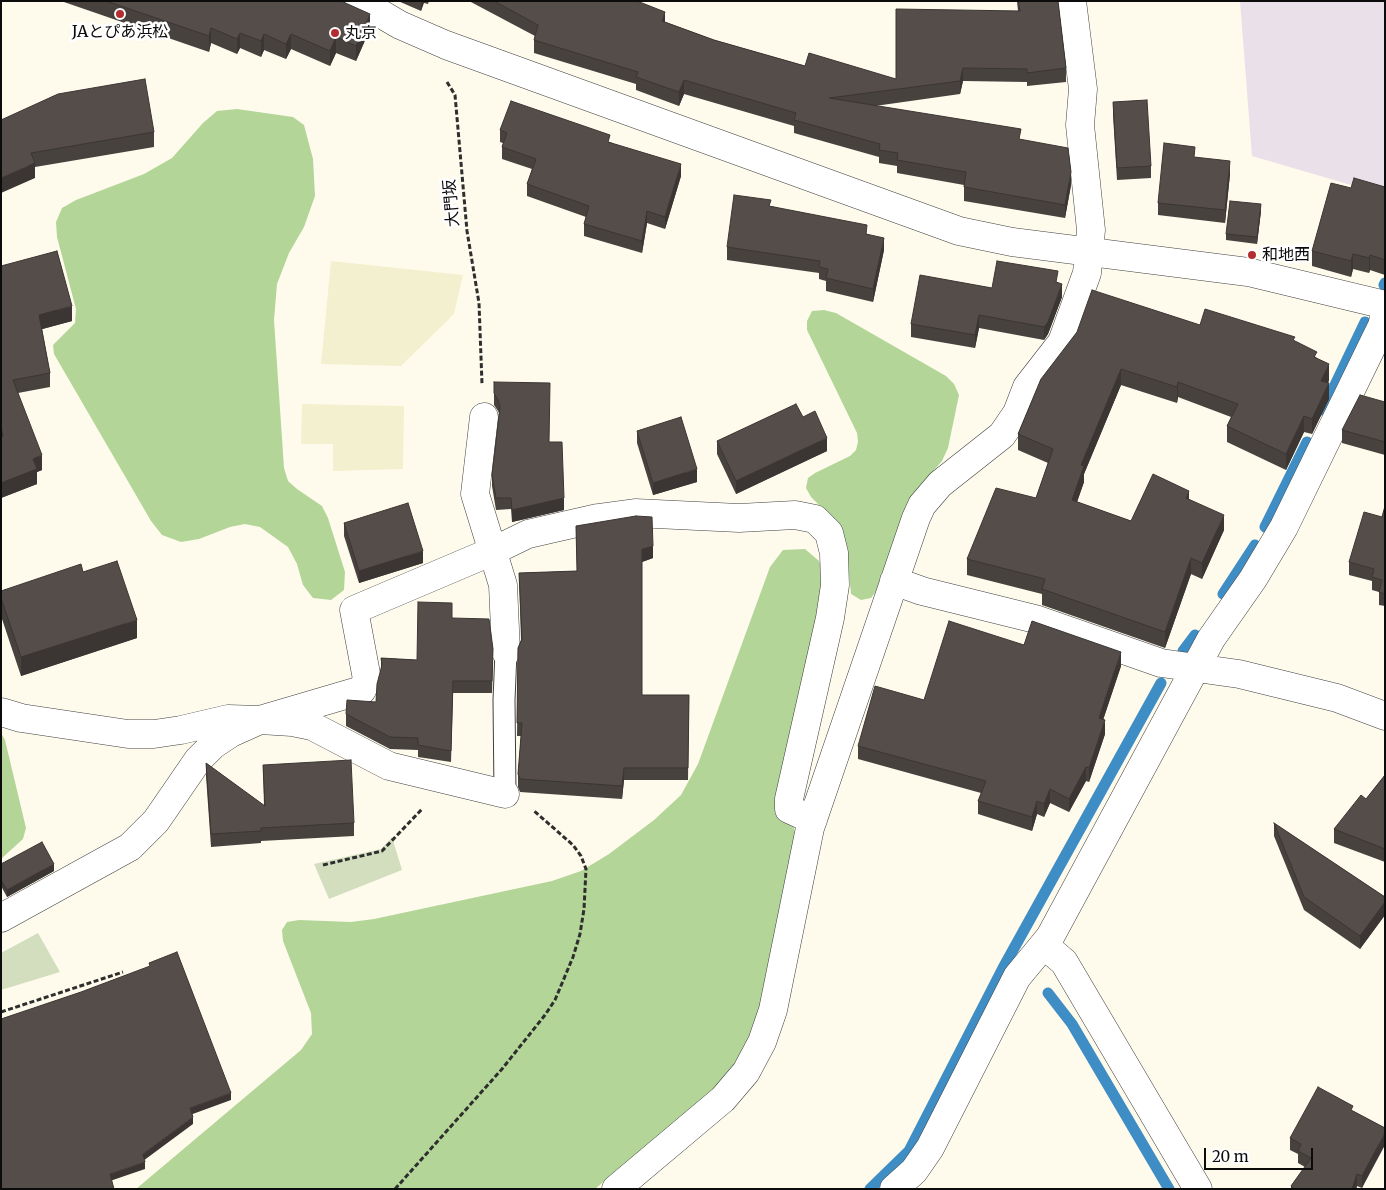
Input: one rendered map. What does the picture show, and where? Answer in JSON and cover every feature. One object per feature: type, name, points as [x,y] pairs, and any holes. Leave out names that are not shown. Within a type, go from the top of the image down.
[{"type":"street","points":[[359,1],[400,25],[446,45],[933,222],[985,237],[1262,275],[1385,304]]},
{"type":"street","points":[[616,1189],[723,1098],[746,1072],[762,1042],[773,1010],[813,820],[894,581],[922,505],[940,484],[1002,435],[1017,413],[1026,387],[1062,342],[1087,273],[1090,230],[1080,125],[1083,89],[1072,1]]},
{"type":"street","points":[[894,1189],[922,1160],[1017,977],[1050,937],[1195,668],[1284,527],[1382,326],[1385,314]]},
{"type":"street","points":[[484,417],[475,494],[503,585],[506,652]]},
{"type":"street","points":[[1,918],[130,847],[156,821],[198,760],[213,745],[231,733],[260,720],[362,690],[366,679],[354,610],[493,551],[528,534],[616,514],[653,512],[739,518],[795,515],[815,519],[829,533],[834,552],[835,585],[830,618],[789,798],[789,809],[813,820]]},
{"type":"street","points":[[894,581],[922,591],[1035,619],[1161,663],[1239,674],[1337,698],[1385,716]]},
{"type":"street","points":[[1,712],[21,718],[128,734],[154,734],[181,730],[228,719],[292,722],[312,726],[389,766],[506,794]]},
{"type":"street","points":[[1044,945],[1064,962],[1198,1189]]},
{"type":"lane","points":[[506,652],[504,700],[506,794]]},
{"type":"path","name":"大門坂","points":[[445,77],[455,95],[468,231],[479,303],[484,417]]},
{"type":"path","points":[[323,865],[382,851],[442,788],[444,780]]},
{"type":"path","points":[[395,1189],[502,1069],[545,1014],[562,984],[580,934],[587,884],[586,869],[581,856],[541,815],[506,794]]},
{"type":"path","points":[[1,1012],[123,972]]},
{"type":"shaded area","points":[[1240,1],[1385,1],[1385,195],[1252,156]]},
{"type":"shaded area","points":[[331,261],[463,275],[454,314],[401,366],[321,364]]},
{"type":"shaded area","points":[[302,404],[404,406],[403,469],[333,471],[333,444],[301,444]]},
{"type":"green space","points":[[237,109],[293,117],[304,125],[313,159],[315,196],[304,227],[289,253],[277,284],[274,320],[284,468],[288,481],[322,506],[328,518],[345,572],[344,590],[331,600],[313,598],[303,585],[297,564],[288,547],[260,527],[245,524],[230,527],[199,539],[181,542],[162,535],[151,521],[54,354],[53,345],[75,323],[76,309],[57,237],[56,222],[62,208],[76,200],[144,174],[172,158],[203,123],[217,111]]},
{"type":"green space","points":[[824,310],[836,313],[946,376],[954,384],[959,395],[948,448],[942,461],[910,498],[877,590],[871,598],[861,600],[851,594],[847,551],[840,526],[811,497],[806,488],[808,478],[850,456],[856,450],[858,442],[857,433],[807,330],[807,321],[812,311]]},
{"type":"green space","points":[[805,549],[819,561],[825,579],[789,821],[794,828],[795,836],[760,1006],[750,1037],[734,1065],[713,1089],[595,1189],[136,1189],[301,1050],[312,1034],[311,1013],[283,941],[282,930],[287,922],[299,920],[351,922],[374,919],[552,881],[581,871],[609,854],[654,820],[681,795],[698,764],[770,567],[783,550]]},
{"type":"green space","points":[[1,733],[5,740],[26,828],[23,839],[1,859]]},
{"type":"green space","points":[[392,837],[402,870],[329,899],[314,864],[381,849]]},
{"type":"green space","points":[[38,933],[60,972],[1,990],[1,953]]},
{"type":"building","points":[[106,1],[341,1],[370,14],[356,46],[336,37],[330,51],[291,34],[286,44],[264,34],[261,41],[240,33],[237,39],[211,28],[209,36]]},
{"type":"building","points":[[494,1],[637,1],[665,12],[662,21],[714,40],[805,66],[809,53],[896,79],[896,9],[1020,11],[1018,1],[1058,1],[1066,68],[1027,73],[1027,69],[963,68],[960,81],[829,98],[1021,129],[1019,139],[1068,148],[1071,172],[1065,205],[964,187],[966,172],[897,160],[898,153],[879,150],[880,144],[794,120],[796,113],[684,80],[679,92],[636,77],[638,72],[534,40],[538,25]]},
{"type":"building","points":[[145,79],[154,132],[31,153],[35,163],[1,178],[1,120],[58,94]]},
{"type":"building","points":[[1147,100],[1151,166],[1117,168],[1113,102]]},
{"type":"building","points":[[511,101],[610,135],[608,142],[681,164],[665,217],[647,211],[642,241],[584,224],[589,206],[527,184],[536,159],[502,147],[507,133],[500,130]]},
{"type":"building","points":[[1164,143],[1195,147],[1194,157],[1230,161],[1225,210],[1158,203]]},
{"type":"building","points":[[1354,178],[1385,187],[1385,260],[1370,255],[1369,258],[1353,254],[1351,261],[1312,251],[1331,183],[1351,188]]},
{"type":"building","points":[[734,195],[771,200],[769,206],[867,225],[866,234],[884,238],[873,289],[826,278],[828,269],[819,267],[820,261],[727,247]]},
{"type":"building","points":[[1230,201],[1261,204],[1257,237],[1226,234]]},
{"type":"building","points":[[57,251],[72,306],[39,315],[50,373],[13,380],[42,455],[33,459],[37,469],[1,483],[1,437],[3,436],[1,427],[1,266]]},
{"type":"building","points":[[997,261],[1058,271],[1056,282],[1062,284],[1048,322],[1044,327],[979,315],[975,335],[911,324],[920,275],[992,288]]},
{"type":"building","points":[[1092,290],[1200,325],[1205,309],[1295,337],[1293,340],[1317,352],[1314,357],[1329,364],[1321,381],[1329,383],[1312,419],[1304,416],[1286,454],[1227,426],[1238,404],[1178,382],[1177,387],[1121,369],[1081,465],[1084,466],[1072,500],[1131,521],[1153,474],[1189,491],[1186,498],[1224,515],[1202,563],[1191,558],[1165,632],[1042,589],[1045,579],[967,559],[996,488],[1036,498],[1053,449],[1018,434],[1041,379],[1077,332]]},
{"type":"building","points":[[494,382],[550,383],[549,442],[562,442],[564,498],[512,510],[511,498],[496,498],[492,475],[500,407],[494,393]]},
{"type":"building","points":[[1360,395],[1385,402],[1385,442],[1342,430]]},
{"type":"building","points":[[796,404],[803,417],[815,411],[827,438],[736,481],[717,441]]},
{"type":"building","points":[[681,417],[697,469],[653,483],[637,431]]},
{"type":"building","points":[[408,503],[423,551],[359,571],[344,523]]},
{"type":"building","points":[[1385,506],[1385,594],[1379,592],[1382,580],[1372,577],[1374,569],[1349,562],[1364,512],[1382,517]]},
{"type":"building","points":[[636,516],[652,517],[653,546],[642,549],[642,695],[689,695],[688,768],[624,768],[622,786],[520,779],[518,774],[522,723],[517,723],[518,648],[522,639],[519,573],[577,571],[576,526]]},
{"type":"building","points":[[117,561],[137,620],[21,657],[1,598],[1,591],[81,564],[83,572]]},
{"type":"building","points":[[418,602],[452,603],[452,618],[489,619],[493,649],[492,681],[453,681],[451,751],[418,745],[418,738],[390,737],[346,714],[347,700],[376,702],[377,684],[382,665],[381,658],[417,660]]},
{"type":"building","points":[[949,621],[1024,645],[1032,621],[1121,652],[1099,718],[1105,720],[1089,768],[1086,767],[1069,799],[1050,789],[1044,804],[1037,801],[1032,817],[978,801],[986,781],[858,746],[875,686],[924,700]]},
{"type":"building","points":[[351,760],[354,823],[261,828],[261,831],[211,834],[206,763],[265,806],[263,765]]},
{"type":"building","points":[[1385,775],[1385,849],[1334,829],[1361,795],[1366,799]]},
{"type":"building","points":[[1274,823],[1385,897],[1385,902],[1360,936],[1304,897]]},
{"type":"building","points":[[42,842],[54,864],[7,890],[1,880],[1,864]]},
{"type":"building","points":[[177,952],[231,1093],[190,1108],[193,1117],[143,1154],[145,1162],[110,1174],[114,1189],[1,1189],[1,1019],[150,966],[149,963]]},
{"type":"building","points":[[1318,1087],[1353,1106],[1351,1110],[1385,1128],[1385,1133],[1362,1176],[1357,1174],[1352,1189],[1294,1189],[1291,1186],[1311,1158],[1298,1151],[1301,1144],[1290,1138]]},
{"type":"waterway","points":[[1323,410],[1365,322]]},
{"type":"waterway","points":[[1265,527],[1307,442]]},
{"type":"waterway","points":[[1223,594],[1255,545]]},
{"type":"waterway","points":[[1183,651],[1195,635]]},
{"type":"waterway","points":[[870,1189],[909,1151],[1003,968],[1161,683]]},
{"type":"waterway","points":[[1048,993],[1072,1024],[1169,1189]]},
{"type":"place","name":"JAとぴあ浜松","points":[[120,14]]},
{"type":"place","name":"丸京","points":[[335,33]]},
{"type":"place","name":"和地西","points":[[1252,255]]}]
